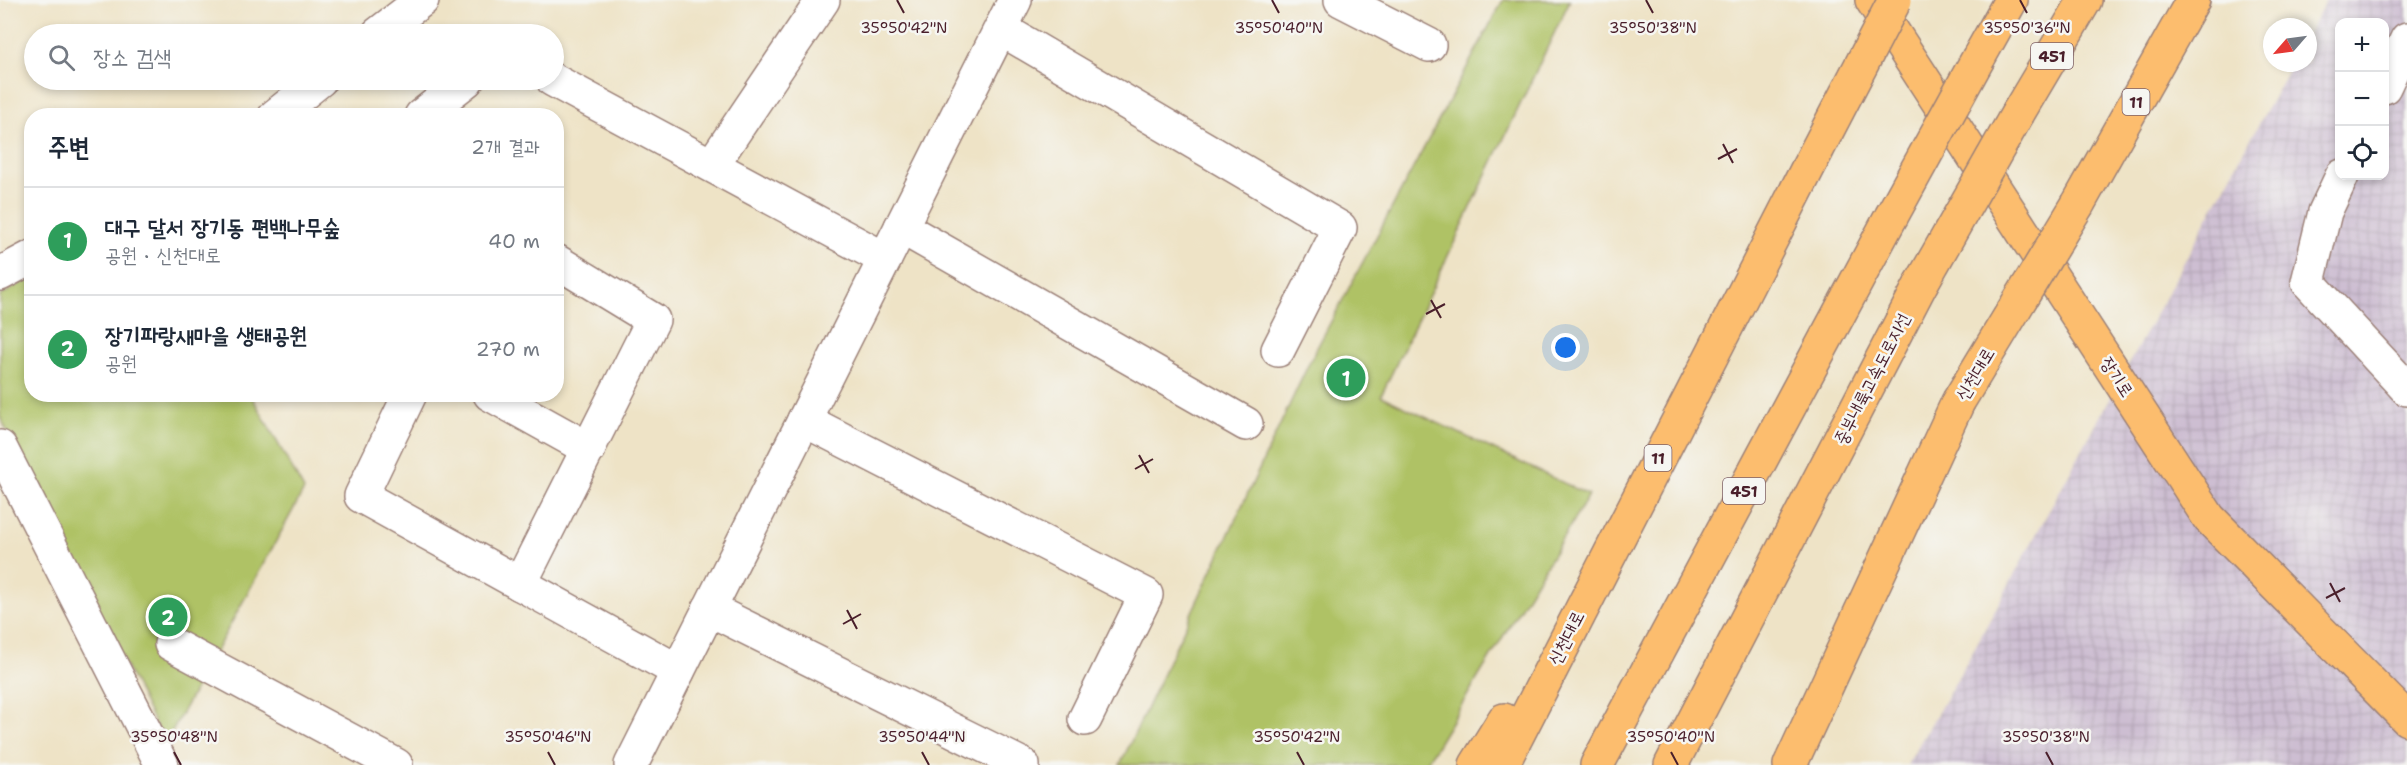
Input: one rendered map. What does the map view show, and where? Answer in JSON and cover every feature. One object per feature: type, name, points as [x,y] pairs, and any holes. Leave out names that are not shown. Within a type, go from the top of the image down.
[{"type":"main road","name":"장기로","points":[[1872,0],[2209,519],[2407,719]]},
{"type":"main road","name":"신천대로","points":[[1502,765],[1895,0]]},
{"type":"main road","name":"451","points":[[1597,765],[1891,217],[2011,0]]},
{"type":"main road","name":"중부내륙고속도로지선","points":[[1671,765],[1921,284],[2085,0]]},
{"type":"main road","name":"신천대로","points":[[1790,765],[1958,402],[2078,204],[2193,0]]},
{"type":"main road","points":[[1476,765],[1621,530]]},
{"type":"street","points":[[391,24],[422,0]]},
{"type":"street","points":[[712,165],[824,0]]},
{"type":"street","points":[[631,765],[1015,0]]},
{"type":"street","points":[[1341,0],[1429,45]]},
{"type":"street","points":[[1001,29],[1340,228],[1278,350]]},
{"type":"street","points":[[2389,78],[2407,39]]},
{"type":"street","points":[[564,86],[885,259]]},
{"type":"street","points":[[285,108],[308,90]]},
{"type":"street","points":[[431,108],[454,90]]},
{"type":"street","points":[[2340,180],[2325,212],[2308,282],[2407,389]]},
{"type":"street","points":[[901,227],[1246,424]]},
{"type":"street","points":[[0,274],[24,261]]},
{"type":"street","points":[[520,584],[653,320],[564,266]]},
{"type":"street","points":[[406,402],[361,496],[678,671]]},
{"type":"street","points":[[504,402],[588,449]]},
{"type":"street","points":[[804,420],[1146,595],[1085,719]]},
{"type":"street","points":[[0,447],[162,765]]},
{"type":"street","points":[[709,609],[1023,765]]},
{"type":"street","points":[[171,644],[396,765]]},
{"type":"shaded area","points":[[2326,0],[2407,0],[2407,765],[1907,765],[1962,671],[2287,72],[2317,72],[2316,18]]},
{"type":"green space","points":[[1503,0],[1570,0],[1381,396],[1589,495],[1425,765],[1120,765],[1311,359]]},
{"type":"green space","points":[[24,281],[24,402],[255,402],[304,490],[165,744],[0,417],[0,296]]},
{"type":"place","name":"대구 달서 장기동 편백나무숲","points":[[1346,378]]},
{"type":"place","name":"장기파랑새마을 생태공원","points":[[168,617]]}]
